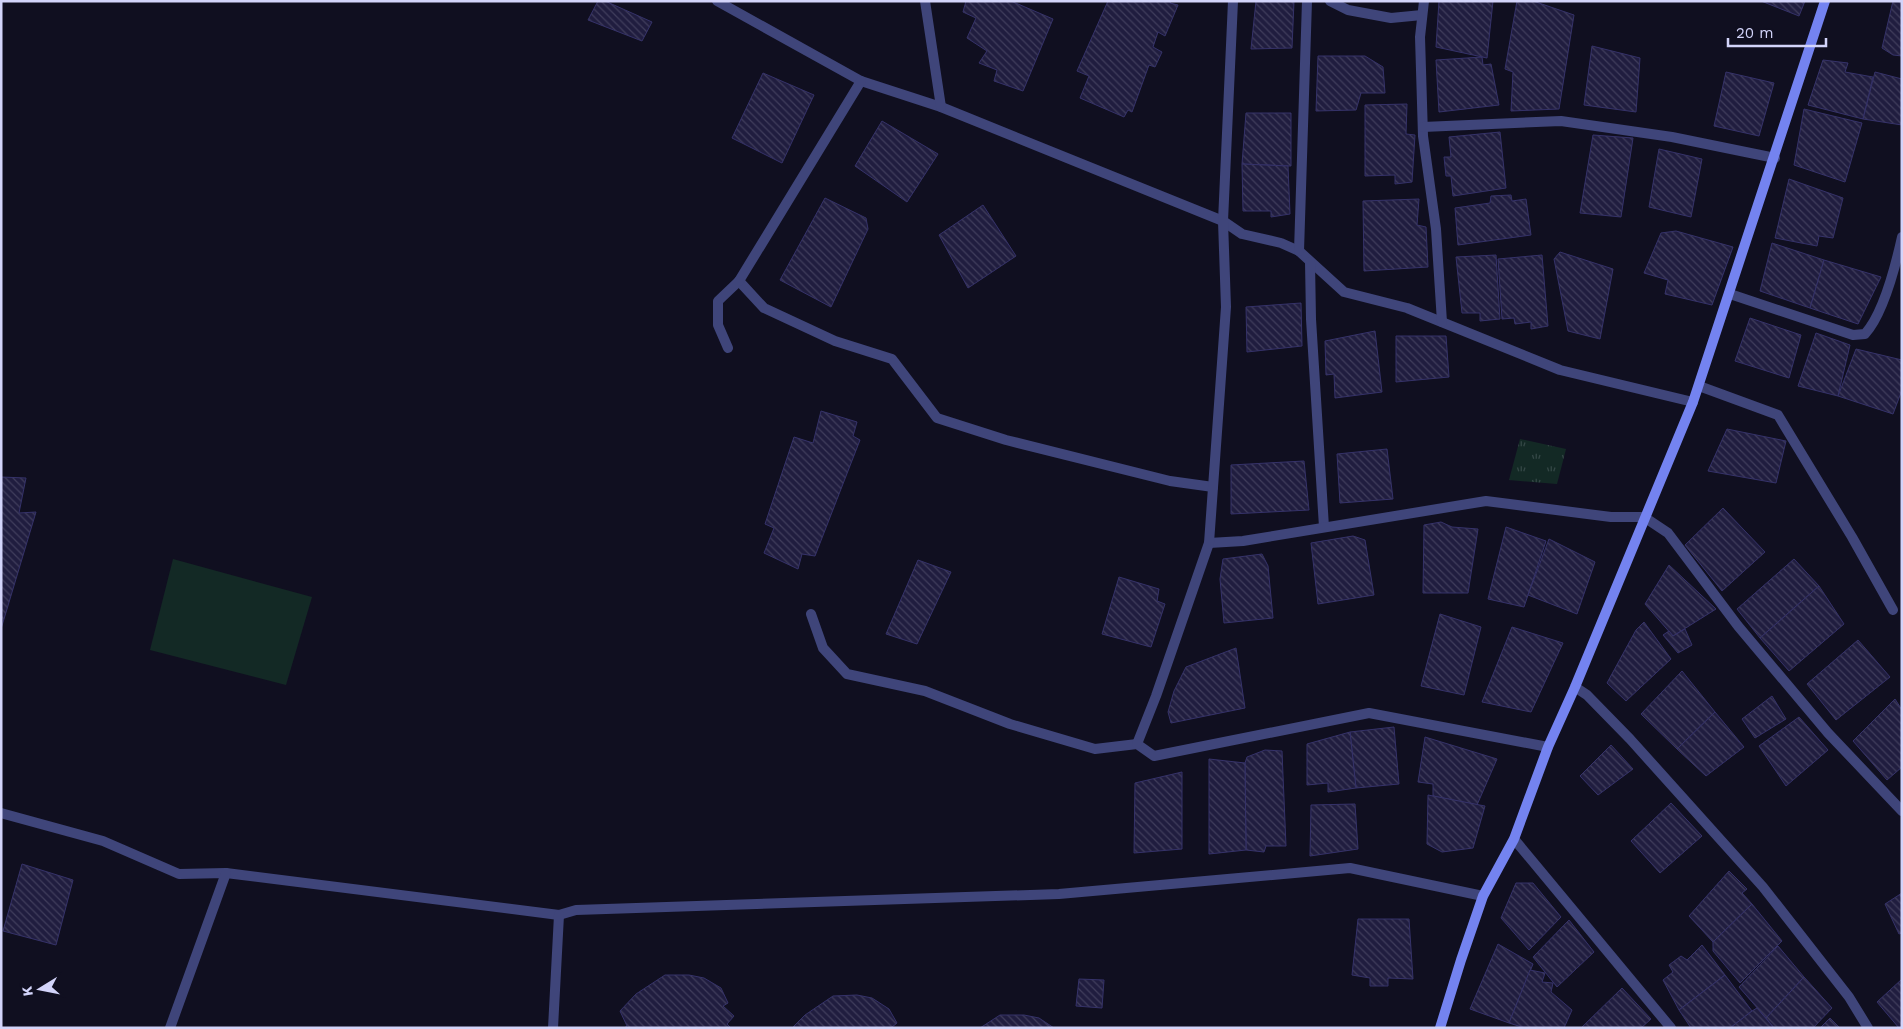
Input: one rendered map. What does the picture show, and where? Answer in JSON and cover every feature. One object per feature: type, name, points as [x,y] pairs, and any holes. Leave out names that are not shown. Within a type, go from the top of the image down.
[{"type":"street","points":[[717,1],[861,81],[941,107],[1224,222],[1242,234],[1281,243],[1299,251],[1344,292],[1407,308],[1560,370],[1693,402]]},
{"type":"street","points":[[925,1],[941,107]]},
{"type":"street","points":[[1137,744],[1156,696],[1209,543],[1226,307],[1224,222],[1233,1]]},
{"type":"street","points":[[1299,251],[1307,1]]},
{"type":"street","points":[[1330,1],[1348,10],[1391,18],[1422,15]]},
{"type":"street","points":[[1424,1],[1420,37],[1423,127],[1436,229],[1442,322]]},
{"type":"street","points":[[1440,1028],[1483,896],[1514,839],[1548,747],[1575,687],[1699,386],[1825,1]]},
{"type":"street","points":[[728,348],[718,325],[718,301],[739,281],[861,81]]},
{"type":"street","points":[[1423,127],[1561,121],[1672,137],[1775,158]]},
{"type":"street","points":[[1730,294],[1853,335],[1866,334],[1874,324],[1896,262],[1902,236]]},
{"type":"street","points":[[1310,262],[1311,319],[1324,527]]},
{"type":"street","points":[[739,281],[764,308],[836,341],[892,359],[937,418],[1006,440],[1170,481],[1213,487]]},
{"type":"street","points":[[1699,386],[1778,415],[1852,537],[1893,610]]},
{"type":"street","points":[[1209,543],[1243,541],[1486,501],[1611,517],[1644,517],[1668,534],[1738,626],[1828,733],[1902,811]]},
{"type":"street","points":[[811,614],[823,648],[847,674],[925,691],[1010,724],[1095,749],[1137,744],[1154,756],[1369,713],[1548,747]]},
{"type":"street","points":[[1575,687],[1587,695],[1630,739],[1763,887],[1849,997],[1868,1028]]},
{"type":"street","points":[[1,813],[103,841],[179,874],[226,873],[559,915],[576,910],[1059,894],[1350,868],[1483,896]]},
{"type":"street","points":[[1514,839],[1671,1028]]},
{"type":"street","points":[[170,1028],[226,873]]},
{"type":"street","points":[[553,1028],[559,915]]},
{"type":"green space","points":[[1520,439],[1566,449],[1557,484],[1509,480]]},
{"type":"green space","points":[[173,559],[312,597],[286,685],[150,650]]},
{"type":"building","points":[[598,1],[605,1],[652,22],[642,41],[588,20]]},
{"type":"building","points":[[966,1],[1011,1],[1053,19],[1023,91],[994,81],[997,70],[979,63],[987,51],[967,38],[976,18],[963,12]]},
{"type":"building","points":[[1108,1],[1171,1],[1170,3],[1178,5],[1165,36],[1158,32],[1153,47],[1162,52],[1155,67],[1149,65],[1132,112],[1128,110],[1124,117],[1080,98],[1089,76],[1077,71]]},
{"type":"building","points":[[1256,1],[1294,1],[1292,48],[1251,49]]},
{"type":"building","points":[[1439,1],[1493,1],[1487,58],[1436,47]]},
{"type":"building","points":[[1517,1],[1533,1],[1574,15],[1559,109],[1511,111],[1513,72],[1505,69]]},
{"type":"building","points":[[1761,1],[1805,1],[1799,16]]},
{"type":"building","points":[[1893,1],[1902,1],[1902,56],[1893,55],[1882,48]]},
{"type":"building","points":[[1592,46],[1640,58],[1636,112],[1584,105]]},
{"type":"building","points":[[1318,56],[1365,56],[1383,67],[1385,93],[1361,93],[1356,110],[1316,111]]},
{"type":"building","points":[[1482,57],[1483,65],[1491,64],[1499,105],[1439,112],[1436,60]]},
{"type":"building","points":[[1823,60],[1848,63],[1845,72],[1873,77],[1863,119],[1808,105]]},
{"type":"building","points":[[1726,72],[1774,83],[1759,136],[1714,126]]},
{"type":"building","points":[[1875,72],[1902,79],[1902,125],[1863,119]]},
{"type":"building","points":[[763,73],[814,95],[782,163],[732,138]]},
{"type":"building","points":[[1407,104],[1406,134],[1415,135],[1412,182],[1395,184],[1395,175],[1365,176],[1365,105]]},
{"type":"building","points":[[1804,109],[1862,123],[1845,182],[1794,165]]},
{"type":"building","points":[[1246,113],[1291,113],[1291,166],[1242,164]]},
{"type":"building","points":[[882,121],[938,154],[907,202],[855,166]]},
{"type":"building","points":[[1500,132],[1506,188],[1453,196],[1451,176],[1446,176],[1444,157],[1451,157],[1449,137]]},
{"type":"building","points":[[1593,135],[1633,138],[1621,217],[1580,213]]},
{"type":"building","points":[[1659,149],[1702,159],[1691,217],[1649,207]]},
{"type":"building","points":[[1242,164],[1288,166],[1290,214],[1271,217],[1271,211],[1243,211]]},
{"type":"building","points":[[1789,179],[1843,198],[1833,238],[1819,236],[1817,246],[1775,238]]},
{"type":"building","points":[[1511,195],[1512,201],[1526,199],[1531,235],[1458,245],[1455,208],[1490,203],[1491,196]]},
{"type":"building","points":[[825,198],[866,218],[868,229],[831,307],[780,280]]},
{"type":"building","points":[[1419,199],[1417,225],[1426,227],[1428,267],[1364,271],[1363,201]]},
{"type":"building","points":[[983,205],[1016,256],[968,288],[939,235]]},
{"type":"building","points":[[1676,231],[1733,247],[1712,305],[1665,294],[1668,280],[1644,273],[1661,233]]},
{"type":"building","points":[[1772,243],[1824,260],[1810,308],[1760,291]]},
{"type":"building","points":[[1560,252],[1613,269],[1600,339],[1568,331],[1554,259]]},
{"type":"building","points":[[1496,255],[1500,319],[1480,321],[1480,313],[1462,313],[1456,257]]},
{"type":"building","points":[[1542,255],[1548,326],[1531,329],[1531,322],[1515,324],[1514,318],[1502,319],[1498,259]]},
{"type":"building","points":[[1824,260],[1881,277],[1858,324],[1810,308]]},
{"type":"building","points":[[1301,303],[1302,346],[1247,352],[1246,307]]},
{"type":"building","points":[[1750,318],[1801,335],[1789,378],[1735,361]]},
{"type":"building","points":[[1375,331],[1382,392],[1335,398],[1334,374],[1326,375],[1325,341]]},
{"type":"building","points":[[1816,333],[1850,345],[1838,396],[1798,386]]},
{"type":"building","points":[[1396,336],[1446,336],[1449,377],[1396,382]]},
{"type":"building","points":[[1856,349],[1902,360],[1902,390],[1893,414],[1838,396]]},
{"type":"building","points":[[821,411],[857,422],[853,436],[860,440],[815,556],[802,554],[798,569],[764,553],[774,528],[765,524],[794,437],[813,443]]},
{"type":"building","points":[[1727,429],[1786,441],[1776,483],[1708,471]]},
{"type":"building","points":[[1387,449],[1393,499],[1340,503],[1337,454]]},
{"type":"building","points":[[1304,461],[1309,510],[1231,514],[1231,465]]},
{"type":"building","points":[[1,477],[26,478],[19,513],[36,512],[1,629]]},
{"type":"building","points":[[1723,508],[1765,552],[1722,591],[1685,545]]},
{"type":"building","points":[[1441,522],[1452,527],[1478,529],[1468,593],[1423,593],[1424,525]]},
{"type":"building","points":[[1506,527],[1546,541],[1524,607],[1488,599]]},
{"type":"building","points":[[1353,536],[1365,540],[1374,595],[1318,604],[1311,543]]},
{"type":"building","points":[[1549,539],[1595,562],[1577,614],[1528,595]]},
{"type":"building","points":[[1262,554],[1268,566],[1273,618],[1224,623],[1220,579],[1223,559]]},
{"type":"building","points":[[1794,559],[1819,586],[1760,638],[1737,609]]},
{"type":"building","points":[[918,560],[951,572],[917,644],[886,634]]},
{"type":"building","points":[[1669,565],[1716,609],[1673,636],[1645,604]]},
{"type":"building","points":[[1119,577],[1159,589],[1157,601],[1165,604],[1151,647],[1102,634]]},
{"type":"building","points":[[1819,586],[1844,624],[1789,671],[1760,638]]},
{"type":"building","points":[[1440,614],[1481,627],[1464,695],[1421,686]]},
{"type":"building","points":[[1644,622],[1671,659],[1626,701],[1607,683],[1636,630]]},
{"type":"building","points":[[1512,627],[1563,643],[1531,712],[1482,702]]},
{"type":"building","points":[[1685,629],[1692,645],[1678,653],[1663,635],[1669,631],[1673,636]]},
{"type":"building","points":[[1858,640],[1890,677],[1836,720],[1807,684]]},
{"type":"building","points":[[1236,648],[1245,708],[1171,723],[1168,712],[1174,691],[1186,667]]},
{"type":"building","points":[[1682,671],[1715,712],[1677,749],[1641,714]]},
{"type":"building","points":[[1772,696],[1786,719],[1755,738],[1742,719]]},
{"type":"building","points":[[1895,699],[1902,710],[1902,767],[1887,780],[1853,741]]},
{"type":"building","points":[[1715,712],[1744,747],[1706,776],[1677,749]]},
{"type":"building","points":[[1799,717],[1828,750],[1786,786],[1759,746]]},
{"type":"building","points":[[1394,727],[1399,784],[1356,788],[1350,732]]},
{"type":"building","points":[[1350,732],[1356,788],[1328,792],[1328,783],[1307,785],[1307,744]]},
{"type":"building","points":[[1425,737],[1497,759],[1477,805],[1433,796],[1433,784],[1418,782]]},
{"type":"building","points":[[1611,745],[1633,769],[1598,795],[1580,776]]},
{"type":"building","points":[[1265,750],[1282,751],[1286,846],[1266,846],[1264,852],[1246,850],[1245,763],[1247,757]]},
{"type":"building","points":[[1209,759],[1245,763],[1246,850],[1209,854]]},
{"type":"building","points":[[1182,772],[1182,849],[1134,853],[1135,783]]},
{"type":"building","points":[[1428,795],[1485,806],[1473,848],[1442,852],[1427,844]]},
{"type":"building","points":[[1671,803],[1702,836],[1660,873],[1631,841]]},
{"type":"building","points":[[1355,804],[1358,849],[1310,856],[1311,805]]},
{"type":"building","points":[[22,864],[73,880],[56,945],[3,931]]},
{"type":"building","points":[[1729,871],[1747,889],[1742,893],[1752,904],[1713,942],[1689,916]]},
{"type":"building","points":[[1516,883],[1533,883],[1561,917],[1529,950],[1501,918]]},
{"type":"building","points":[[1902,893],[1902,933],[1899,934],[1885,904]]},
{"type":"building","points":[[1752,904],[1782,941],[1740,983],[1713,951],[1713,942]]},
{"type":"building","points":[[1358,919],[1409,919],[1413,979],[1388,978],[1388,986],[1370,986],[1370,978],[1352,975]]},
{"type":"building","points":[[1569,920],[1594,952],[1557,987],[1533,957]]},
{"type":"building","points":[[1498,944],[1533,964],[1509,1023],[1470,1009]]},
{"type":"building","points":[[1702,945],[1725,975],[1679,1010],[1663,980],[1673,972],[1669,965],[1681,956],[1687,960]]},
{"type":"building","points":[[1778,946],[1804,977],[1766,1018],[1739,987]]},
{"type":"building","points":[[1530,970],[1545,973],[1542,982],[1553,983],[1551,992],[1572,1010],[1564,1028],[1525,1028],[1509,1023]]},
{"type":"building","points":[[665,975],[689,975],[704,978],[721,988],[728,1003],[723,1006],[734,1016],[727,1024],[731,1028],[624,1028],[627,1026],[620,1011],[636,994]]},
{"type":"building","points":[[1725,975],[1752,1011],[1730,1028],[1691,1028],[1679,1010]]},
{"type":"building","points":[[1804,977],[1832,1008],[1813,1028],[1774,1028],[1766,1018]]},
{"type":"building","points":[[1079,979],[1104,980],[1102,1008],[1076,1006]]},
{"type":"building","points":[[1902,979],[1902,1028],[1899,1028],[1877,1002]]},
{"type":"building","points":[[1622,988],[1651,1019],[1641,1028],[1581,1028]]},
{"type":"building","points":[[857,995],[872,998],[889,1009],[897,1023],[893,1028],[792,1028],[805,1015],[833,996]]},
{"type":"building","points":[[1757,1008],[1774,1028],[1730,1028],[1752,1011]]},
{"type":"building","points":[[1000,1015],[1024,1015],[1039,1018],[1054,1028],[980,1028]]},
{"type":"building","points":[[1830,1018],[1840,1028],[1820,1028]]}]
